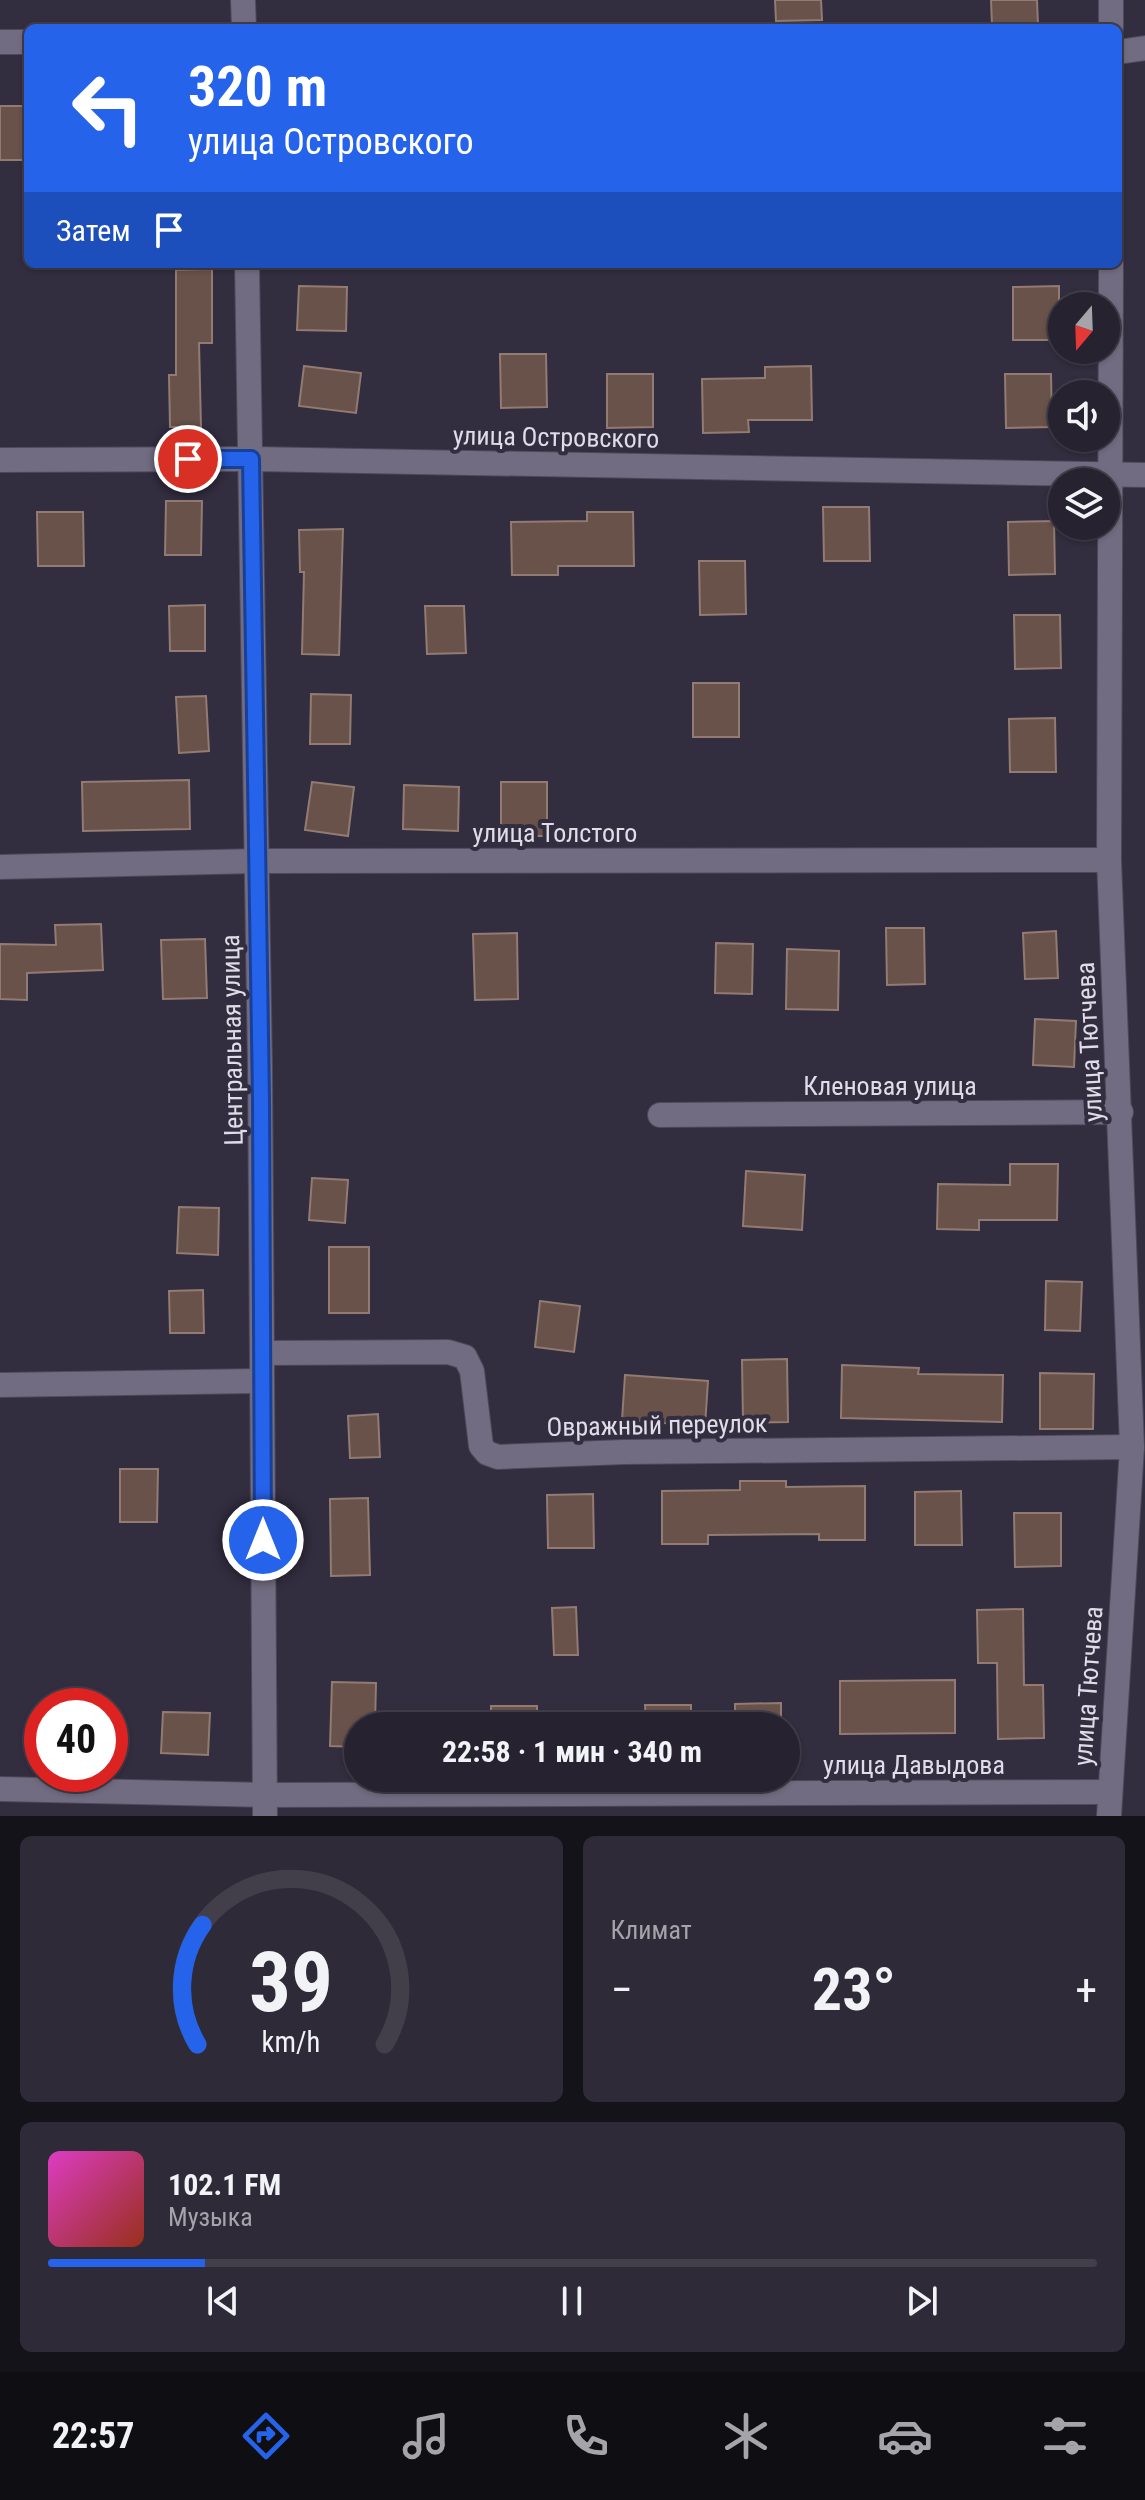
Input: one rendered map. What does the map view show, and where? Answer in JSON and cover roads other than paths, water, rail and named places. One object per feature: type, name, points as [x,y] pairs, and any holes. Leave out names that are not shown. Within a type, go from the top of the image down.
[{"type":"street","points":[[243,0],[244,24]]},
{"type":"street","points":[[1111,0],[1111,24]]},
{"type":"street","points":[[0,42],[24,42]]},
{"type":"street","points":[[1122,51],[1145,48]]},
{"type":"street","name":"Центральная улица","points":[[247,268],[263,1353],[265,1805]]},
{"type":"street","name":"улица Тютчева","points":[[1111,268],[1111,468]]},
{"type":"street","name":"улица Островского","points":[[0,460],[251,459],[1048,473]]},
{"type":"street","name":"улица Островского","points":[[1120,474],[1145,475]]},
{"type":"street","name":"улица Тютчева","points":[[1109,1804],[1132,1447],[1109,860],[1111,540]]},
{"type":"street","name":"улица Толстого","points":[[0,867],[257,861],[1109,860]]},
{"type":"street","name":"Кленовая улица","points":[[660,1115],[1121,1112]]},
{"type":"street","name":"Овражный переулок","points":[[263,1353],[448,1352],[465,1357],[472,1371],[481,1446],[487,1453],[498,1457],[624,1452],[1132,1447]]},
{"type":"street","points":[[0,1385],[262,1381]]},
{"type":"street","name":"улица Давыдова","points":[[0,1789],[265,1805],[1109,1804]]}]
